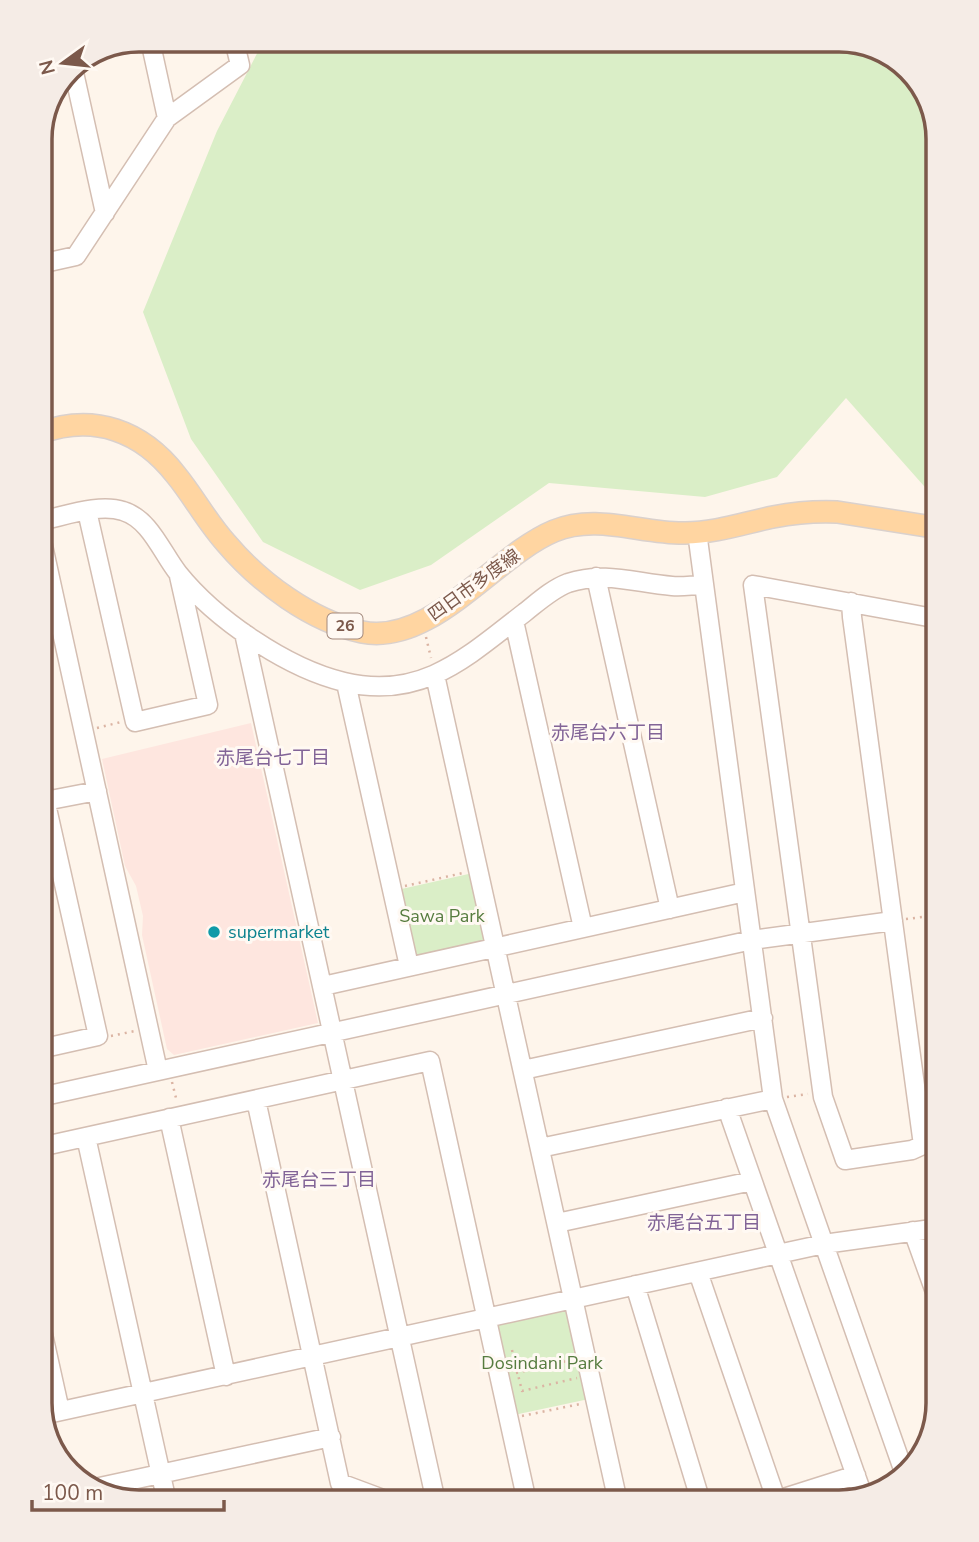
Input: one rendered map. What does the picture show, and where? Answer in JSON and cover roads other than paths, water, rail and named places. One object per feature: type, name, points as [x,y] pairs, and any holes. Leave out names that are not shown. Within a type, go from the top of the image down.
[{"type":"main road","name":"四日市多度線","points":[[53,429],[78,424],[98,425],[130,436],[148,446],[176,475],[225,542],[252,571],[301,607],[363,632],[394,632],[422,622],[536,540],[564,527],[579,524],[603,524],[670,533],[697,532],[820,511],[926,526]]},
{"type":"street","points":[[153,52],[167,118]]},
{"type":"street","points":[[53,261],[76,256],[167,118],[240,65],[237,52]]},
{"type":"street","points":[[80,98],[105,213]]},
{"type":"street","points":[[53,518],[104,508],[126,512],[136,517],[155,538],[178,573],[223,617],[296,664],[346,683],[388,686],[435,675],[482,646],[565,584],[596,577],[674,586],[704,585]]},
{"type":"street","points":[[87,511],[135,722],[208,705],[178,573]]},
{"type":"street","points":[[697,532],[773,1099],[901,1464]]},
{"type":"street","points":[[596,577],[670,909]]},
{"type":"street","points":[[926,617],[752,585],[822,1092],[845,1160],[926,1146]]},
{"type":"street","points":[[53,589],[97,791],[165,1074]]},
{"type":"street","points":[[851,603],[893,921],[926,1115]]},
{"type":"street","points":[[514,621],[583,928]]},
{"type":"street","points":[[244,633],[433,1489]]},
{"type":"street","points":[[435,675],[615,1490]]},
{"type":"street","points":[[346,683],[409,966]]},
{"type":"street","points":[[52,800],[97,791]]},
{"type":"street","points":[[52,842],[98,1036],[52,1046]]},
{"type":"street","points":[[323,986],[745,892]]},
{"type":"street","points":[[52,1095],[165,1074],[332,1032],[752,940],[893,921]]},
{"type":"street","points":[[523,1070],[762,1018]]},
{"type":"street","points":[[52,1144],[430,1061],[524,1490]]},
{"type":"street","points":[[540,1148],[773,1099]]},
{"type":"street","points":[[256,1100],[340,1483],[357,1489]]},
{"type":"street","points":[[727,1108],[860,1487]]},
{"type":"street","points":[[175,1117],[226,1376]]},
{"type":"street","points":[[86,1137],[164,1489]]},
{"type":"street","points":[[556,1223],[752,1181]]},
{"type":"street","points":[[53,1413],[824,1244],[926,1230]]},
{"type":"street","points":[[913,1231],[926,1267]]},
{"type":"street","points":[[698,1272],[771,1490]]},
{"type":"street","points":[[635,1285],[697,1490]]},
{"type":"street","points":[[111,1485],[331,1437]]},
{"type":"street","points":[[809,1490],[856,1475]]},
{"type":"place","name":"supermarket","points":[[214,932]]},
{"type":"district","name":"赤尾台六丁目","points":[[608,733]]},
{"type":"district","name":"赤尾台七丁目","points":[[273,758]]},
{"type":"district","name":"赤尾台三丁目","points":[[319,1180]]},
{"type":"district","name":"赤尾台五丁目","points":[[704,1223]]},
{"type":"park label","name":"Sawa Park","points":[[442,916]]},
{"type":"park label","name":"Dosindani Park","points":[[542,1363]]}]
